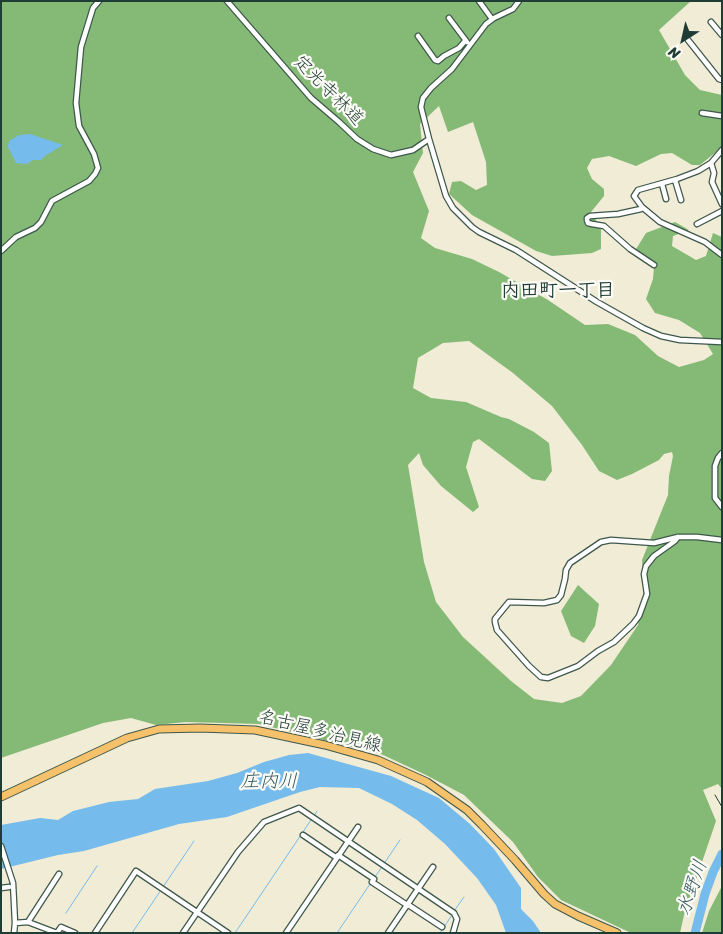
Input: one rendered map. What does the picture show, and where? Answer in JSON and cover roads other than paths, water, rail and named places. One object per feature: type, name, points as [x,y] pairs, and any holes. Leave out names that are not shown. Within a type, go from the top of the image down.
[{"type":"main road","name":"名古屋多治見線","points":[[1,797],[127,738],[159,729],[255,730],[307,741],[378,760],[427,782],[467,810],[555,904],[617,933]]},
{"type":"street","points":[[1,251],[16,237],[35,228],[41,222],[52,200],[89,181],[96,174],[98,168],[94,154],[79,126],[76,103],[81,47],[94,8],[99,1]]},
{"type":"street","name":"定光寺林道","points":[[227,1],[311,98],[357,139],[373,149],[391,155],[413,150],[429,138]]},
{"type":"street","points":[[480,1],[492,19]]},
{"type":"street","points":[[518,1],[509,12],[492,19],[486,24],[452,69],[423,98],[421,107],[429,138],[446,196],[453,208],[472,227],[516,250],[604,306],[643,328],[662,336],[680,340],[722,342]]},
{"type":"street","points":[[449,18],[465,41],[470,44]]},
{"type":"street","points":[[711,22],[722,35]]},
{"type":"street","points":[[418,36],[435,60],[438,61],[459,48],[465,41]]},
{"type":"street","points":[[688,40],[719,79],[722,80]]},
{"type":"street","points":[[702,113],[722,116]]},
{"type":"street","points":[[722,150],[711,163],[698,171],[675,180],[638,190],[635,199],[642,208],[660,222],[704,242],[722,255]]},
{"type":"street","points":[[711,163],[714,173],[712,182],[722,204]]},
{"type":"street","points":[[675,180],[681,200]]},
{"type":"street","points":[[662,184],[666,199]]},
{"type":"street","points":[[642,208],[618,214],[590,216],[587,220],[592,224],[604,226],[654,265]]},
{"type":"street","points":[[696,224],[722,211]]},
{"type":"street","points":[[722,453],[718,458],[716,466],[716,498],[722,507]]},
{"type":"street","points":[[678,537],[654,556],[646,566],[644,574],[647,594],[639,616],[633,624],[614,642],[578,666],[548,678],[541,677],[497,630],[494,622],[495,619],[509,602],[544,603],[557,600],[561,595],[566,570],[570,562],[601,542],[611,540],[654,542],[678,537],[722,540]]},
{"type":"street","points":[[183,933],[238,852],[264,822],[299,808],[454,913],[457,919],[452,933]]},
{"type":"street","points":[[286,933],[358,827]]},
{"type":"street","points":[[303,835],[374,879],[372,882],[442,928]]},
{"type":"street","points":[[1,846],[13,883],[14,933]]},
{"type":"street","points":[[388,933],[433,867]]},
{"type":"street","points":[[95,933],[136,871],[228,933]]},
{"type":"street","points":[[28,922],[59,874]]},
{"type":"street","points":[[1,888],[8,886]]},
{"type":"street","points":[[15,923],[28,922],[57,933],[61,928],[74,933]]},
{"type":"water","points":[[30,134],[63,145],[41,160],[33,160],[27,164],[16,163],[8,147],[9,141],[19,135]]},
{"type":"water","name":"庄内川","points":[[308,753],[391,776],[439,798],[470,824],[494,849],[521,888],[521,909],[533,921],[541,933],[506,933],[496,905],[477,878],[445,844],[417,820],[392,804],[359,788],[320,787],[227,817],[179,824],[84,851],[58,855],[1,869],[1,825],[40,818],[58,820],[73,811],[109,802],[138,799],[155,789],[208,781],[289,755]]},
{"type":"waterway","points":[[314,816],[317,811]]},
{"type":"waterway","points":[[235,933],[311,820]]},
{"type":"waterway","points":[[375,877],[400,840]]},
{"type":"waterway","points":[[163,887],[194,841]]},
{"type":"waterway","name":"水野川","points":[[695,933],[705,894],[722,854]]},
{"type":"waterway","points":[[66,913],[97,866]]},
{"type":"waterway","points":[[337,933],[370,884]]},
{"type":"waterway","points":[[393,922],[414,891],[413,888]]},
{"type":"waterway","points":[[132,933],[161,890]]},
{"type":"waterway","points":[[454,911],[464,897]]},
{"type":"waterway","points":[[440,933],[452,915]]},
{"type":"waterway","points":[[39,924],[57,930]]},
{"type":"railway","points":[[715,795],[722,807]]},
{"type":"district","name":"内田町一丁目","points":[[558,291]]}]
